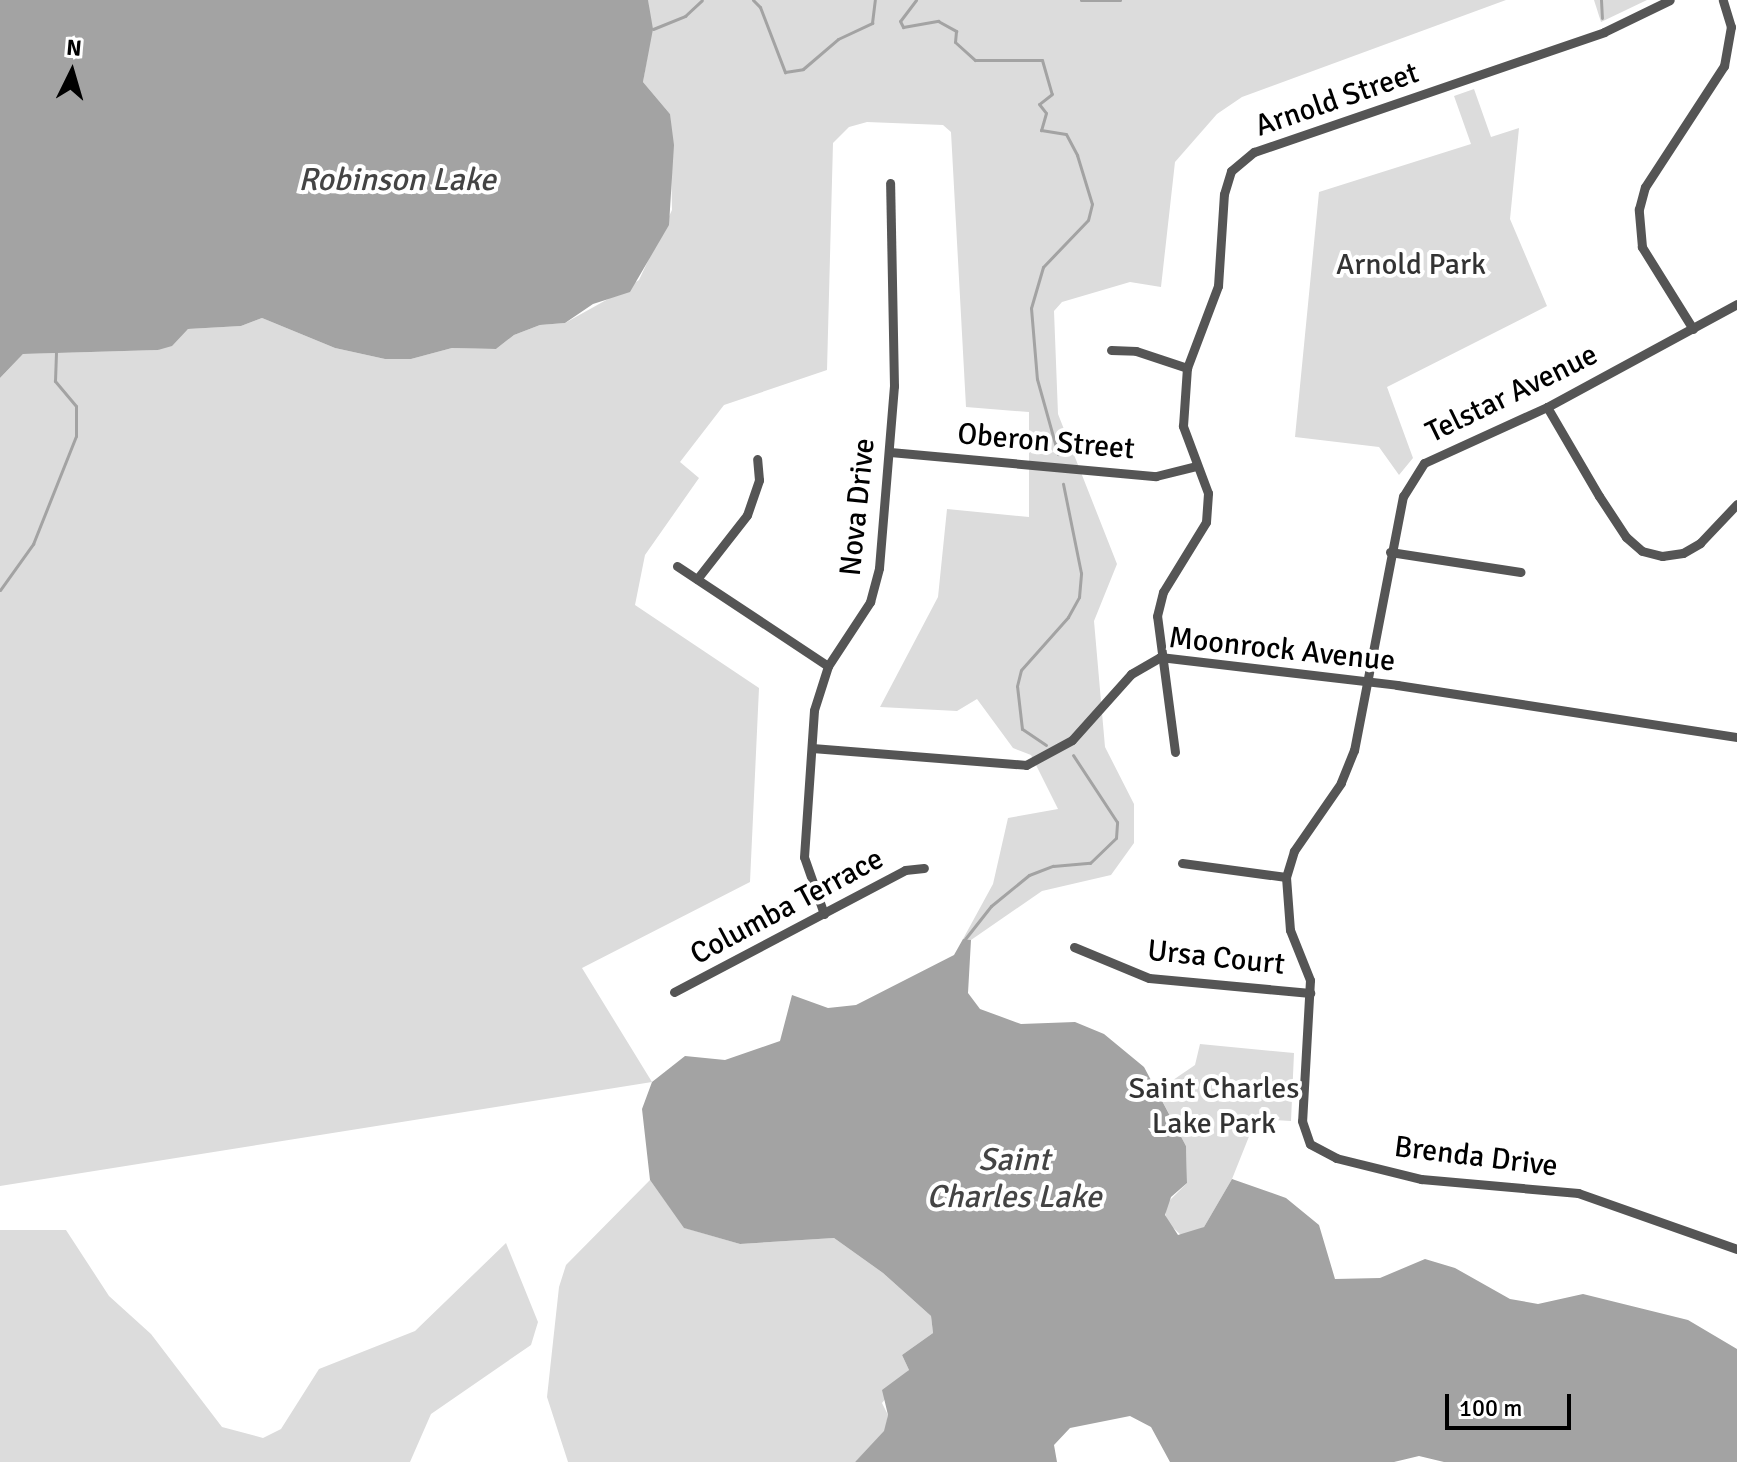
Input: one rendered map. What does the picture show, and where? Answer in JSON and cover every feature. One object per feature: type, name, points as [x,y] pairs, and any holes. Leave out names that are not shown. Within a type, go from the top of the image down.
[{"type":"street","name":"Arnold Street","points":[[1175,752],[1160,657],[1157,616],[1163,592],[1206,522],[1208,493],[1183,426],[1187,368],[1216,296],[1225,185],[1245,157],[1604,32],[1670,0]]},
{"type":"street","points":[[1693,329],[1642,247],[1639,209],[1645,187],[1724,66],[1731,27],[1723,0]]},
{"type":"street","name":"Nova Drive","points":[[824,914],[804,867],[812,748],[817,697],[828,666],[875,586],[890,452],[890,183]]},
{"type":"street","name":"Telstar Avenue","points":[[1366,682],[1403,496],[1424,463],[1547,407],[1737,304]]},
{"type":"street","points":[[1111,350],[1136,351],[1187,368]]},
{"type":"street","points":[[1547,407],[1626,537],[1642,551],[1662,556],[1683,553],[1700,543],[1737,504]]},
{"type":"street","name":"Oberon Street","points":[[890,452],[1156,476],[1196,466]]},
{"type":"street","points":[[697,579],[747,515],[759,480],[757,459]]},
{"type":"street","points":[[1390,552],[1520,572]]},
{"type":"street","points":[[677,566],[828,666]]},
{"type":"street","name":"Moonrock Avenue","points":[[812,748],[1026,765],[1072,740],[1111,692],[1160,657],[1366,682],[1737,737]]},
{"type":"street","name":"Brenda Drive","points":[[1366,682],[1354,750],[1341,783],[1294,851],[1286,877],[1290,930],[1310,993],[1302,1121],[1310,1144],[1336,1158],[1421,1179],[1578,1193],[1737,1249]]},
{"type":"street","points":[[1182,863],[1286,877]]},
{"type":"street","name":"Columba Terrace","points":[[674,992],[905,870],[924,868]]},
{"type":"street","name":"Ursa Court","points":[[1074,947],[1149,978],[1310,993]]},
{"type":"green space","points":[[648,0],[1506,0],[1242,97],[1217,114],[1175,162],[1161,287],[1130,282],[1062,302],[1054,311],[1058,414],[1117,564],[1094,621],[1105,747],[1134,804],[1134,843],[1111,875],[1042,891],[971,940],[963,939],[993,884],[1008,818],[1058,809],[1031,755],[1013,748],[977,699],[957,711],[880,707],[938,597],[947,509],[1029,517],[1029,412],[966,407],[951,132],[943,125],[867,122],[849,127],[833,143],[827,370],[724,405],[680,462],[699,478],[645,555],[635,605],[759,688],[750,882],[582,968],[652,1082],[0,1186],[0,378],[23,354],[158,350],[188,329],[241,326],[262,318],[335,348],[385,359],[411,359],[452,348],[496,349],[514,335],[540,325],[565,323],[608,299],[639,280],[672,210],[670,114],[643,82],[650,40]]},
{"type":"green space","points":[[1594,0],[1647,0],[1601,22]]},
{"type":"green space","name":"Arnold Park","points":[[1474,89],[1491,137],[1519,128],[1510,219],[1547,306],[1387,387],[1413,458],[1399,475],[1379,447],[1295,437],[1319,192],[1471,144],[1454,96]]},
{"type":"green space","name":"Saint Charles Lake Park","points":[[1200,1044],[1294,1053],[1291,1121],[1256,1119],[1232,1179],[1204,1227],[1183,1237],[1165,1220],[1167,1203],[1187,1183],[1186,1146],[1157,1091],[1195,1065]]},
{"type":"green space","points":[[650,1180],[685,1228],[740,1244],[834,1238],[883,1273],[931,1316],[933,1333],[902,1355],[909,1370],[882,1403],[888,1415],[885,1431],[855,1462],[568,1462],[547,1397],[559,1287],[566,1265]]},
{"type":"green space","points":[[0,1230],[66,1230],[109,1296],[151,1334],[222,1427],[263,1438],[281,1429],[319,1369],[415,1331],[506,1243],[538,1322],[531,1345],[431,1414],[410,1462],[0,1462]]},
{"type":"water","name":"Robinson Lake","points":[[0,0],[648,0],[653,29],[643,82],[670,114],[674,145],[669,225],[630,292],[593,304],[565,323],[540,325],[514,335],[496,349],[452,348],[411,359],[385,359],[335,348],[262,318],[241,326],[188,329],[172,346],[158,350],[23,354],[0,378]]},
{"type":"water","name":"Saint Charles Lake","points":[[963,939],[971,940],[968,993],[980,1009],[1021,1024],[1075,1022],[1104,1034],[1144,1067],[1186,1146],[1187,1183],[1171,1197],[1165,1215],[1178,1235],[1204,1227],[1232,1179],[1286,1198],[1319,1225],[1335,1279],[1380,1278],[1425,1259],[1455,1268],[1510,1299],[1538,1304],[1583,1294],[1688,1320],[1737,1349],[1737,1462],[1444,1462],[1419,1456],[1394,1462],[1170,1462],[1151,1427],[1130,1416],[1070,1428],[1054,1445],[1057,1462],[855,1462],[884,1431],[888,1415],[882,1390],[909,1370],[902,1355],[933,1333],[931,1316],[883,1273],[834,1238],[740,1244],[684,1228],[650,1180],[642,1109],[652,1082],[685,1056],[725,1060],[780,1041],[792,995],[828,1008],[856,1005],[954,955]]},
{"type":"waterway","points":[[653,29],[685,16],[702,0]]},
{"type":"waterway","points":[[753,0],[760,7],[785,72],[803,69],[838,39],[872,23],[875,0]]},
{"type":"waterway","points":[[916,0],[900,21],[903,27],[938,21],[956,31],[955,42],[975,60],[1042,60],[1052,94],[1039,104],[1046,113],[1041,130],[1066,134],[1077,155],[1092,204],[1088,220],[1043,267],[1031,308],[1037,379],[1058,454]]},
{"type":"waterway","points":[[1081,0],[1120,0]]},
{"type":"waterway","points":[[1601,0],[1602,18]]},
{"type":"waterway","points":[[0,590],[33,544],[76,436],[76,406],[55,381],[56,352]]},
{"type":"waterway","points":[[1046,745],[1022,729],[1017,686],[1021,670],[1068,617],[1079,597],[1081,573],[1063,484]]},
{"type":"waterway","points":[[965,939],[991,906],[1029,875],[1053,866],[1090,863],[1116,838],[1117,822],[1073,755]]}]
